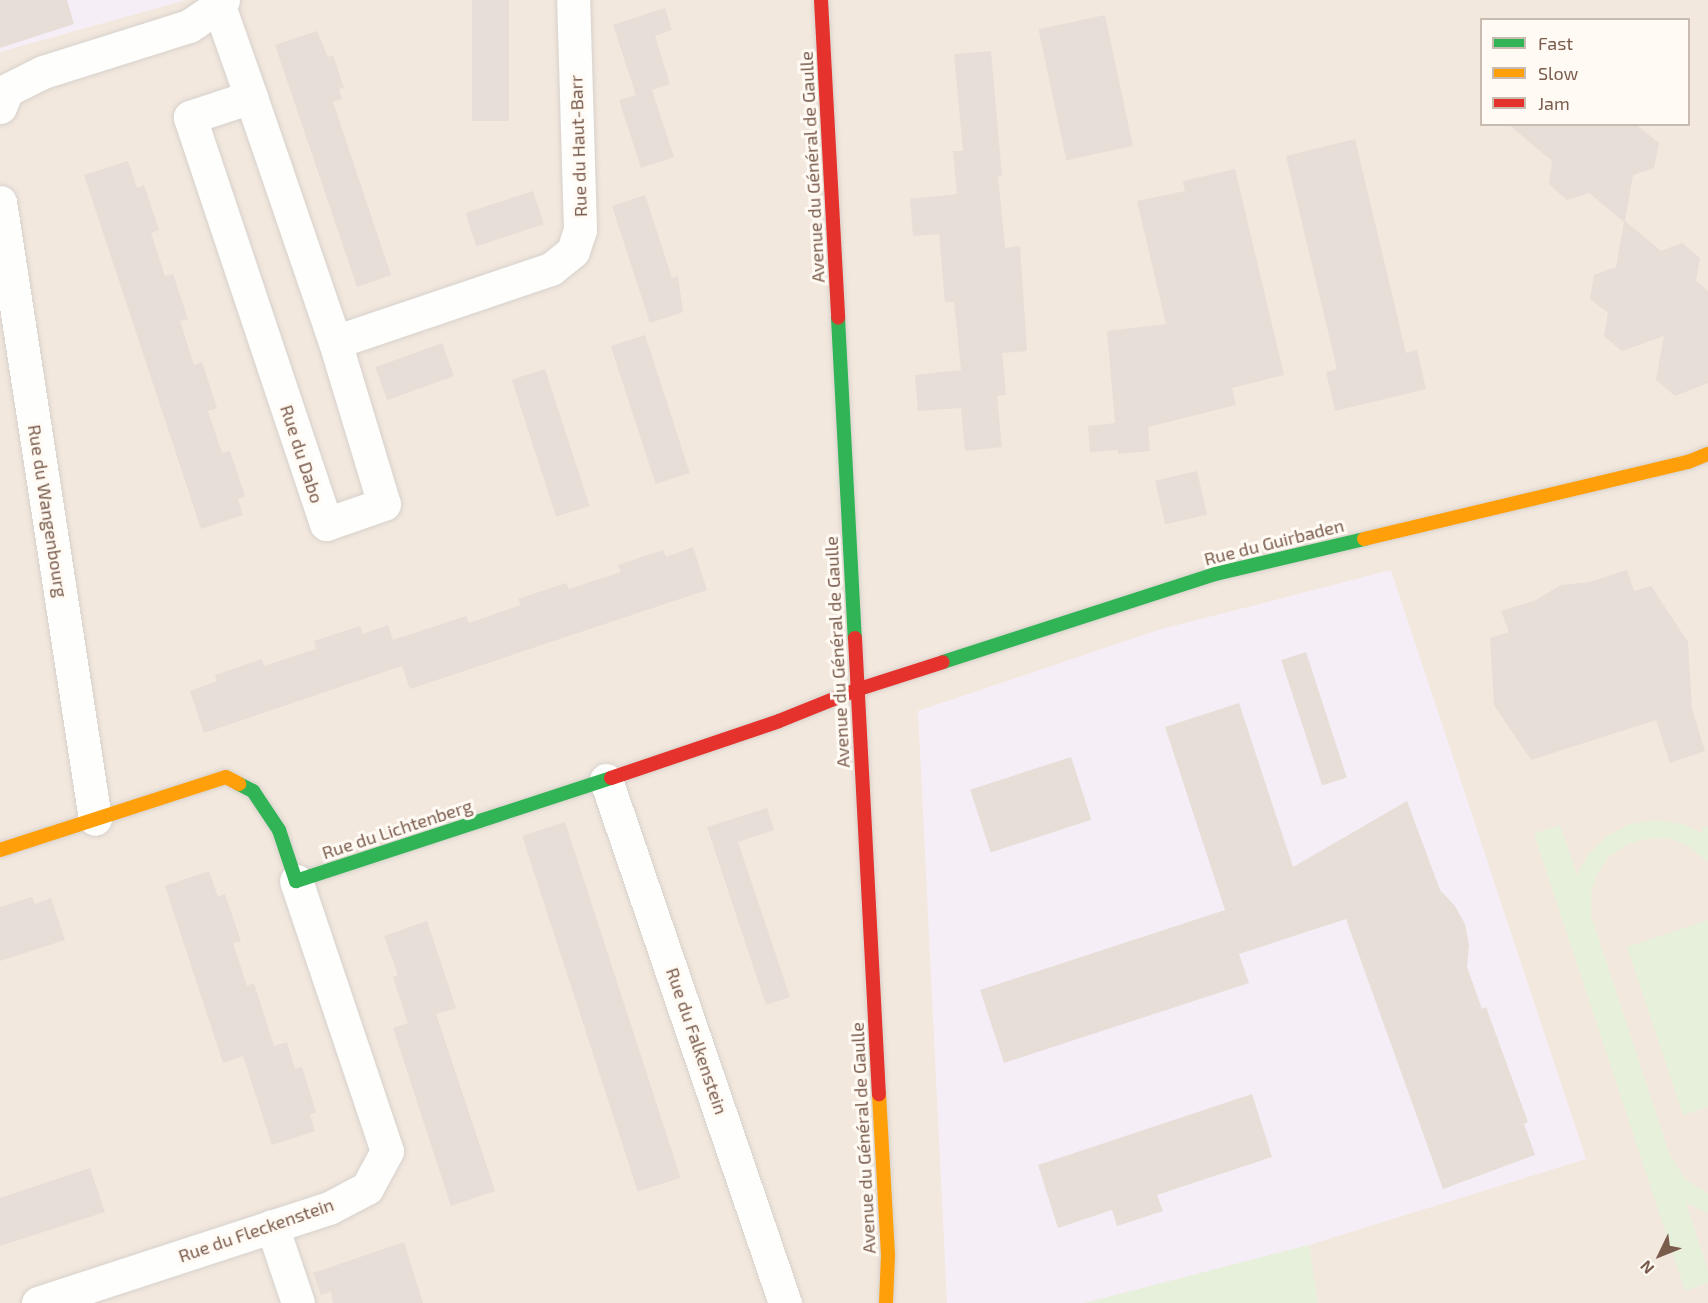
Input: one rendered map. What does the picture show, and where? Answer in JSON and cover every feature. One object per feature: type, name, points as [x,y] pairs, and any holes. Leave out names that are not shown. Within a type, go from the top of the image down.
[{"type":"street","name":"Rue du Haut-Barr","points":[[335,342],[551,269],[573,251],[580,230],[573,0]]},
{"type":"street","name":"Avenue du Général de Gaulle","points":[[821,0],[856,690],[888,1255],[886,1303]]},
{"type":"street","name":"Rue du Dabo","points":[[221,3],[335,342],[384,504],[326,524],[190,117],[251,97]]},
{"type":"street","points":[[0,107],[7,90],[43,72],[189,26],[221,3]]},
{"type":"street","name":"Rue du Wangenbourg","points":[[0,202],[6,283],[95,819]]},
{"type":"street","name":"Rue du Guirbaden","points":[[856,690],[1215,574],[1688,462],[1708,454]]},
{"type":"street","name":"Rue du Lichtenberg","points":[[296,881],[779,721],[856,690]]},
{"type":"street","points":[[0,850],[226,777],[253,791],[279,830],[296,881]]},
{"type":"street","name":"Rue du Falkenstein","points":[[606,780],[785,1303]]},
{"type":"street","name":"Rue du Fleckenstein","points":[[38,1303],[331,1207],[367,1188],[387,1151],[296,881]]},
{"type":"street","points":[[272,1226],[298,1303]]},
{"type":"shaded area","points":[[0,0],[1708,0],[1708,1303],[0,1303]]},
{"type":"shaded area","points":[[0,0],[186,0],[0,52]]},
{"type":"shaded area","points":[[1391,570],[1586,1159],[1309,1245],[1085,1303],[947,1303],[918,711],[1158,630]]},
{"type":"green space","points":[[1656,820],[1682,824],[1703,833],[1702,828],[1708,826],[1708,862],[1687,845],[1667,838],[1646,839],[1626,845],[1609,857],[1597,874],[1591,894],[1591,915],[1669,1153],[1685,1179],[1708,1194],[1708,1213],[1686,1203],[1708,1271],[1708,1283],[1685,1291],[1534,834],[1560,825],[1577,875],[1588,855],[1607,836],[1630,824]]},
{"type":"green space","points":[[1708,920],[1708,1107],[1683,1115],[1627,947]]},
{"type":"green space","points":[[1309,1245],[1318,1303],[1085,1303]]},
{"type":"building","points":[[0,0],[67,0],[74,24],[0,48]]},
{"type":"building","points":[[472,0],[509,0],[509,121],[472,121]]},
{"type":"building","points":[[665,8],[672,30],[655,36],[670,84],[652,90],[674,157],[641,168],[619,100],[636,95],[613,25]]},
{"type":"building","points":[[1105,15],[1133,146],[1066,160],[1038,29]]},
{"type":"building","points":[[317,31],[328,57],[333,55],[344,88],[339,89],[342,99],[333,102],[391,275],[357,287],[275,45]]},
{"type":"building","points":[[991,51],[1002,176],[998,176],[1005,248],[1020,246],[1027,351],[1002,353],[1006,395],[997,396],[1002,447],[965,451],[961,408],[918,411],[915,375],[961,370],[954,302],[945,302],[939,234],[913,236],[910,199],[957,194],[953,151],[963,151],[954,54]]},
{"type":"building","points":[[1510,126],[1638,126],[1659,143],[1654,168],[1633,175],[1625,221],[1661,251],[1682,243],[1700,258],[1696,281],[1708,291],[1708,383],[1675,396],[1656,380],[1664,336],[1622,351],[1604,336],[1608,313],[1590,299],[1594,275],[1616,267],[1624,222],[1589,193],[1567,200],[1549,184],[1552,161]]},
{"type":"building","points":[[1355,139],[1406,353],[1417,350],[1426,389],[1335,411],[1326,372],[1337,369],[1286,156]]},
{"type":"building","points":[[128,161],[137,188],[144,185],[159,230],[151,233],[165,276],[173,274],[188,319],[180,321],[194,365],[202,362],[217,408],[208,411],[222,453],[230,451],[245,496],[238,499],[243,515],[201,529],[84,175]]},
{"type":"building","points":[[1235,169],[1284,375],[1232,388],[1236,405],[1148,427],[1150,451],[1118,454],[1118,450],[1090,452],[1088,426],[1115,423],[1107,331],[1166,324],[1137,201],[1185,191],[1183,181]]},
{"type":"building","points":[[533,191],[544,224],[476,246],[465,213]]},
{"type":"building","points":[[645,195],[672,278],[678,276],[683,312],[650,323],[612,206]]},
{"type":"building","points":[[645,335],[690,473],[656,484],[611,346]]},
{"type":"building","points":[[442,343],[454,376],[387,400],[375,367]]},
{"type":"building","points":[[545,369],[589,506],[556,517],[512,380]]},
{"type":"building","points":[[1197,471],[1207,515],[1165,525],[1155,481]]},
{"type":"building","points":[[693,547],[707,590],[410,689],[402,666],[204,733],[190,691],[217,681],[215,675],[262,659],[264,666],[316,649],[314,641],[360,626],[363,634],[388,625],[393,640],[466,616],[469,623],[521,605],[518,599],[566,583],[569,589],[621,572],[618,565],[663,550],[666,557]]},
{"type":"building","points":[[1627,570],[1634,591],[1651,586],[1688,642],[1692,709],[1705,751],[1670,763],[1656,720],[1531,760],[1494,705],[1490,638],[1509,632],[1501,611],[1536,600],[1561,585],[1590,582]]},
{"type":"building","points":[[1306,652],[1347,778],[1322,786],[1281,660]]},
{"type":"building","points":[[1239,703],[1293,867],[1407,801],[1440,890],[1455,906],[1465,924],[1469,945],[1467,967],[1482,1009],[1486,1007],[1528,1122],[1524,1124],[1535,1155],[1443,1189],[1346,919],[1239,954],[1249,983],[1004,1063],[980,990],[1225,910],[1165,727]]},
{"type":"building","points":[[1071,757],[1091,820],[991,853],[970,790]]},
{"type":"building","points":[[767,808],[774,830],[738,842],[790,997],[766,1005],[707,827]]},
{"type":"building","points":[[565,822],[681,1178],[638,1192],[522,836]]},
{"type":"building","points":[[209,871],[218,897],[225,894],[241,941],[233,943],[247,986],[254,983],[274,1046],[287,1042],[295,1069],[302,1067],[316,1112],[310,1115],[315,1131],[272,1145],[243,1056],[223,1063],[165,886]]},
{"type":"building","points":[[32,897],[35,904],[51,898],[65,940],[0,961],[0,907]]},
{"type":"building","points":[[427,921],[456,1008],[436,1014],[495,1191],[451,1206],[393,1028],[408,1023],[393,977],[398,975],[384,936]]},
{"type":"building","points":[[1252,1094],[1272,1157],[1157,1195],[1163,1211],[1117,1226],[1112,1210],[1058,1228],[1038,1165]]},
{"type":"building","points":[[90,1168],[105,1212],[0,1246],[0,1198]]},
{"type":"building","points":[[404,1242],[423,1303],[333,1303],[331,1292],[321,1295],[313,1273]]},
{"type":"traffic: fast","points":[[838,318],[855,638]]},
{"type":"traffic: fast","points":[[943,662],[1215,574],[1364,539]]},
{"type":"traffic: fast","points":[[239,784],[253,791],[279,830],[296,881],[611,778]]},
{"type":"traffic: slow","points":[[1364,539],[1688,462],[1708,454]]},
{"type":"traffic: slow","points":[[0,850],[226,777],[239,784]]},
{"type":"traffic: slow","points":[[879,1094],[888,1255],[886,1303]]},
{"type":"traffic: jam","points":[[821,0],[838,318]]},
{"type":"traffic: jam","points":[[855,638],[879,1094]]},
{"type":"traffic: jam","points":[[611,778],[779,721],[856,690],[943,662]]}]
